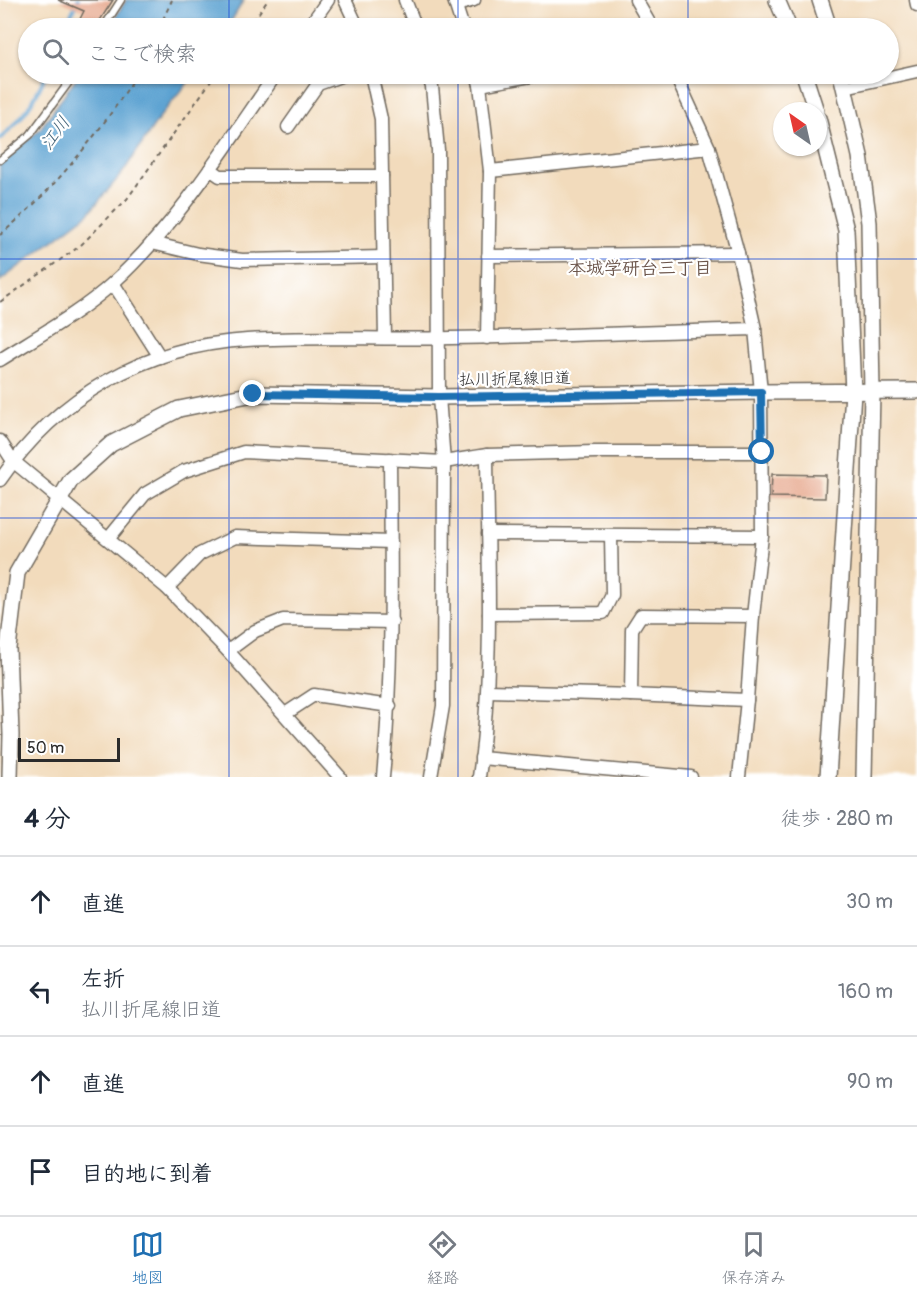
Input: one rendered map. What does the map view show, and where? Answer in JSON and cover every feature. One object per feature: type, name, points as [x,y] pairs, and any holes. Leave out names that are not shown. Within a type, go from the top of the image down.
[{"type":"street","points":[[315,18],[328,0]]},
{"type":"street","points":[[345,0],[353,18]]},
{"type":"street","points":[[405,0],[412,18]]},
{"type":"street","points":[[460,18],[455,3],[474,0]]},
{"type":"street","points":[[636,0],[646,18]]},
{"type":"street","points":[[777,0],[785,18]]},
{"type":"street","points":[[820,0],[826,18]]},
{"type":"street","points":[[916,0],[917,4]]},
{"type":"street","points":[[899,72],[917,70]]},
{"type":"street","points":[[0,360],[76,311],[113,283],[152,243],[210,170],[269,84]]},
{"type":"street","points":[[288,127],[318,84]]},
{"type":"street","points":[[373,84],[381,119],[385,338]]},
{"type":"street","name":"払川折尾線旧道","points":[[431,84],[438,150],[439,397],[917,391]]},
{"type":"street","points":[[480,84],[490,171],[487,338]]},
{"type":"street","points":[[680,84],[709,148],[738,253],[755,329],[761,392],[762,536],[739,777]]},
{"type":"street","points":[[807,84],[813,102]]},
{"type":"street","points":[[844,84],[860,156],[869,223],[872,392],[864,777]]},
{"type":"street","points":[[490,171],[709,148]]},
{"type":"street","points":[[827,154],[846,230],[853,392],[828,777]]},
{"type":"street","points":[[210,170],[220,176],[382,176]]},
{"type":"street","points":[[152,243],[198,254],[242,260],[383,257]]},
{"type":"street","points":[[488,256],[738,253]]},
{"type":"street","points":[[113,283],[160,357]]},
{"type":"street","points":[[0,480],[13,460],[57,415],[91,389],[126,370],[160,357],[206,346],[246,340],[487,338],[755,329]]},
{"type":"street","points":[[9,777],[5,696],[17,573],[71,480],[111,444],[178,409],[253,394],[439,397],[444,462],[443,706],[431,777]]},
{"type":"street","points":[[0,441],[13,460],[167,588],[228,651],[340,777]]},
{"type":"street","points":[[109,538],[145,494],[184,471],[244,452],[444,462],[487,455],[595,452],[762,452]]},
{"type":"street","points":[[479,777],[488,691],[487,455]]},
{"type":"street","points":[[383,777],[390,705],[392,622],[390,459]]},
{"type":"street","points":[[488,534],[762,536]]},
{"type":"street","points":[[489,615],[603,613],[612,596],[611,535]]},
{"type":"street","points":[[167,588],[200,554],[235,537],[391,542]]},
{"type":"street","points":[[631,695],[632,629],[640,615],[753,616]]},
{"type":"street","points":[[228,651],[255,631],[283,620],[392,622]]},
{"type":"street","points":[[488,691],[747,700]]},
{"type":"street","points":[[285,714],[314,695],[390,705]]},
{"type":"street","points":[[481,758],[691,777]]},
{"type":"lane","points":[[109,18],[121,0]]},
{"type":"lane","points":[[0,160],[30,135],[68,84]]},
{"type":"path","points":[[164,18],[172,0]]},
{"type":"path","points":[[255,18],[268,0]]},
{"type":"path","points":[[0,235],[26,213],[54,183],[117,105],[131,84]]},
{"type":"path","points":[[0,302],[80,246],[127,199],[209,84]]},
{"type":"water","points":[[126,0],[244,0],[233,18],[115,18]]},
{"type":"water","name":"江川","points":[[72,84],[187,84],[162,114],[123,172],[88,214],[0,281],[0,165],[40,129]]},
{"type":"building","points":[[58,0],[113,0],[101,18],[80,18],[84,11]]},
{"type":"building","points":[[772,474],[826,475],[825,498],[771,497]]},
{"type":"waterway","points":[[70,18],[78,0]]},
{"type":"waterway","points":[[0,139],[27,109],[41,84]]},
{"type":"district","name":"本城学研台三丁目","points":[[640,268]]},
{"type":"route","points":[[253,394],[439,397],[761,392],[762,452]]}]
